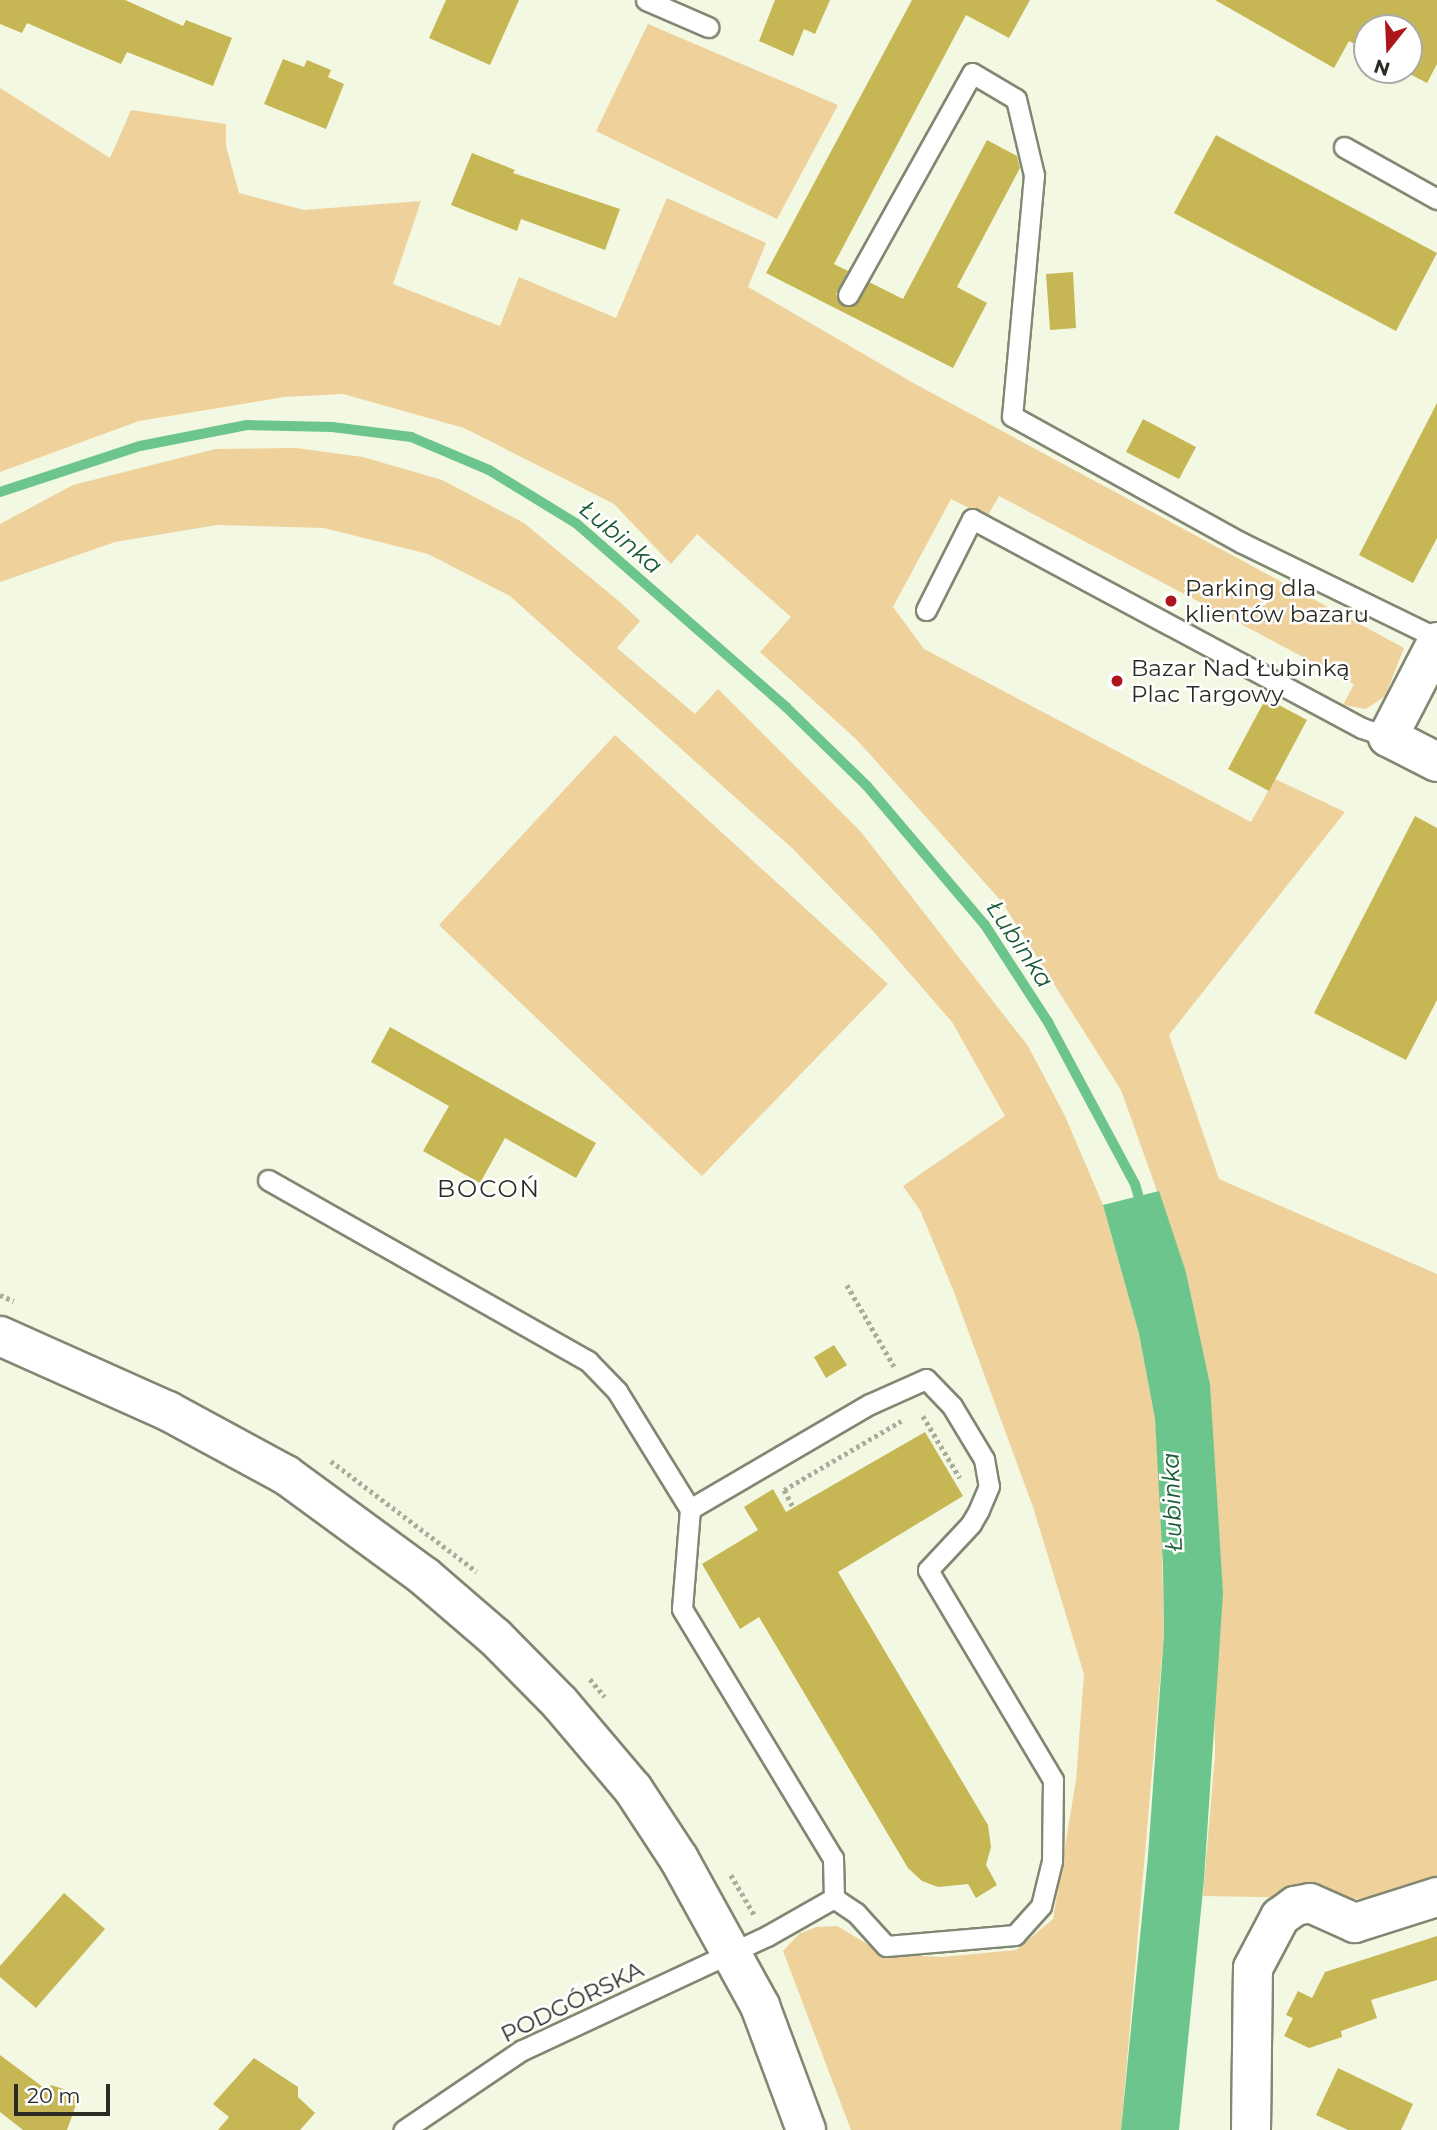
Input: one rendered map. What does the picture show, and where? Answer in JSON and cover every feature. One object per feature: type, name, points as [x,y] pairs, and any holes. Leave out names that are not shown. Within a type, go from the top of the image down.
[{"type":"main road","points":[[1437,640],[1388,737],[1437,762]]},
{"type":"main road","points":[[0,1336],[168,1411],[286,1475],[424,1576],[495,1637],[560,1703],[633,1789],[734,1952],[760,2006],[806,2130]]},
{"type":"main road","points":[[1251,2130],[1253,1968],[1280,1917],[1295,1906],[1310,1903],[1355,1923],[1437,1897]]},
{"type":"lane","points":[[646,0],[708,27]]},
{"type":"lane","points":[[848,295],[972,72],[1016,99],[1034,175],[1012,416],[1242,543],[1437,640]]},
{"type":"lane","points":[[1344,147],[1437,200]]},
{"type":"lane","points":[[926,610],[971,519],[1362,728],[1388,737]]},
{"type":"lane","points":[[268,1180],[588,1360],[617,1391],[690,1509],[682,1609],[834,1858],[834,1898],[856,1913],[886,1946],[1015,1935],[1041,1906],[1052,1861],[1053,1780],[928,1570],[971,1524],[989,1486],[984,1459],[952,1406],[926,1379],[870,1404],[690,1509]]},
{"type":"lane","name":"PODGÓRSKA","points":[[404,2130],[522,2050],[734,1952],[834,1898]]},
{"type":"path","points":[[793,1506],[784,1490],[909,1417]]},
{"type":"shaded area","points":[[648,24],[838,105],[777,219],[596,131]]},
{"type":"shaded area","points":[[0,88],[110,158],[131,110],[226,124],[226,146],[239,193],[304,210],[421,201],[393,284],[500,326],[519,277],[616,318],[667,198],[766,243],[748,287],[917,385],[1404,648],[1385,696],[1366,709],[1343,705],[1354,684],[999,496],[987,517],[951,499],[893,607],[924,649],[1251,822],[1275,779],[1345,812],[1169,1035],[1219,1179],[1437,1274],[1437,1879],[1371,1899],[1203,1896],[1215,1754],[1210,1384],[1186,1272],[1121,1090],[1002,902],[858,741],[760,652],[791,617],[697,534],[671,564],[614,504],[464,428],[343,394],[284,397],[139,421],[0,472]]},
{"type":"shaded area","points":[[296,448],[363,457],[442,480],[524,523],[620,602],[640,621],[617,648],[695,714],[718,689],[861,832],[1028,1046],[1065,1116],[1103,1205],[1139,1334],[1155,1419],[1161,1507],[1164,1634],[1121,2130],[851,2130],[783,1951],[799,1934],[816,1927],[837,1926],[884,1954],[942,1957],[1016,1950],[1053,1919],[1076,1780],[1084,1674],[1033,1507],[952,1287],[920,1210],[903,1186],[1005,1116],[952,1022],[873,931],[792,848],[510,596],[428,554],[324,528],[217,525],[115,542],[0,582],[0,524],[73,485],[215,449]]},
{"type":"shaded area","points":[[615,735],[888,984],[702,1176],[439,925]]},
{"type":"water","points":[[1159,1191],[1186,1272],[1210,1384],[1223,1593],[1204,1880],[1179,2130],[1121,2130],[1148,1856],[1164,1634],[1163,1566],[1155,1419],[1139,1334],[1103,1205]]},
{"type":"building","points":[[0,0],[125,0],[183,26],[186,20],[232,38],[213,86],[127,52],[121,64],[27,23],[22,33],[0,24]]},
{"type":"building","points":[[446,0],[519,0],[490,65],[429,38]]},
{"type":"building","points":[[775,0],[830,0],[815,34],[804,29],[793,56],[759,41]]},
{"type":"building","points":[[912,0],[1030,0],[1009,38],[966,15],[834,264],[848,271],[836,294],[843,306],[855,305],[869,282],[903,299],[987,140],[1017,156],[1020,168],[957,287],[987,303],[953,368],[766,273]]},
{"type":"building","points":[[1215,0],[1437,0],[1437,64],[1427,83],[1423,81],[1423,14],[1353,14],[1353,43],[1349,41],[1334,68]]},
{"type":"building","points":[[283,59],[304,67],[307,60],[331,70],[328,77],[344,84],[326,129],[264,104]]},
{"type":"building","points":[[1216,135],[1437,253],[1396,331],[1174,213]]},
{"type":"building","points":[[472,153],[515,170],[513,173],[620,209],[605,250],[521,219],[517,231],[451,205]]},
{"type":"building","points":[[1073,272],[1076,328],[1050,330],[1046,274]]},
{"type":"building","points":[[1437,403],[1437,538],[1413,583],[1359,555]]},
{"type":"building","points":[[1143,419],[1196,447],[1179,479],[1126,452]]},
{"type":"building","points":[[1266,698],[1307,720],[1269,791],[1228,769]]},
{"type":"building","points":[[1415,816],[1437,828],[1437,1000],[1406,1060],[1314,1013]]},
{"type":"building","points":[[390,1027],[596,1143],[576,1178],[505,1138],[480,1183],[423,1151],[449,1106],[371,1062]]},
{"type":"building","points":[[834,1345],[847,1365],[826,1378],[814,1357]]},
{"type":"building","points":[[925,1432],[963,1496],[838,1572],[988,1825],[991,1847],[986,1865],[997,1885],[976,1898],[968,1884],[938,1887],[922,1881],[908,1868],[759,1617],[740,1629],[702,1564],[758,1530],[744,1507],[773,1489],[786,1512]]},
{"type":"building","points":[[64,1893],[105,1929],[36,2008],[0,1977],[0,1966]]},
{"type":"building","points":[[1437,1936],[1437,1980],[1371,2000],[1377,2018],[1341,2031],[1342,2037],[1309,2048],[1284,2036],[1293,2018],[1286,2015],[1298,1991],[1312,1998],[1325,1972]]},
{"type":"building","points":[[0,2055],[47,2090],[51,2085],[73,2092],[77,2102],[67,2130],[23,2130],[0,2112]]},
{"type":"building","points":[[254,2058],[298,2087],[298,2097],[315,2113],[300,2130],[218,2130],[229,2117],[213,2104]]},
{"type":"building","points":[[1338,2068],[1413,2104],[1401,2130],[1348,2130],[1316,2115]]},
{"type":"waterway","name":"Łubinka","points":[[0,492],[140,446],[247,425],[332,427],[411,437],[489,470],[577,524],[786,707],[867,786],[985,925],[1048,1022],[1135,1184],[1142,1209]]},
{"type":"place","name":"Parking dla klientów bazaru","points":[[1171,601]]},
{"type":"place","name":"Bazar Nad Łubinką Plac Targowy","points":[[1117,681]]},
{"type":"district","name":"BOCOŃ","points":[[489,1189]]}]
